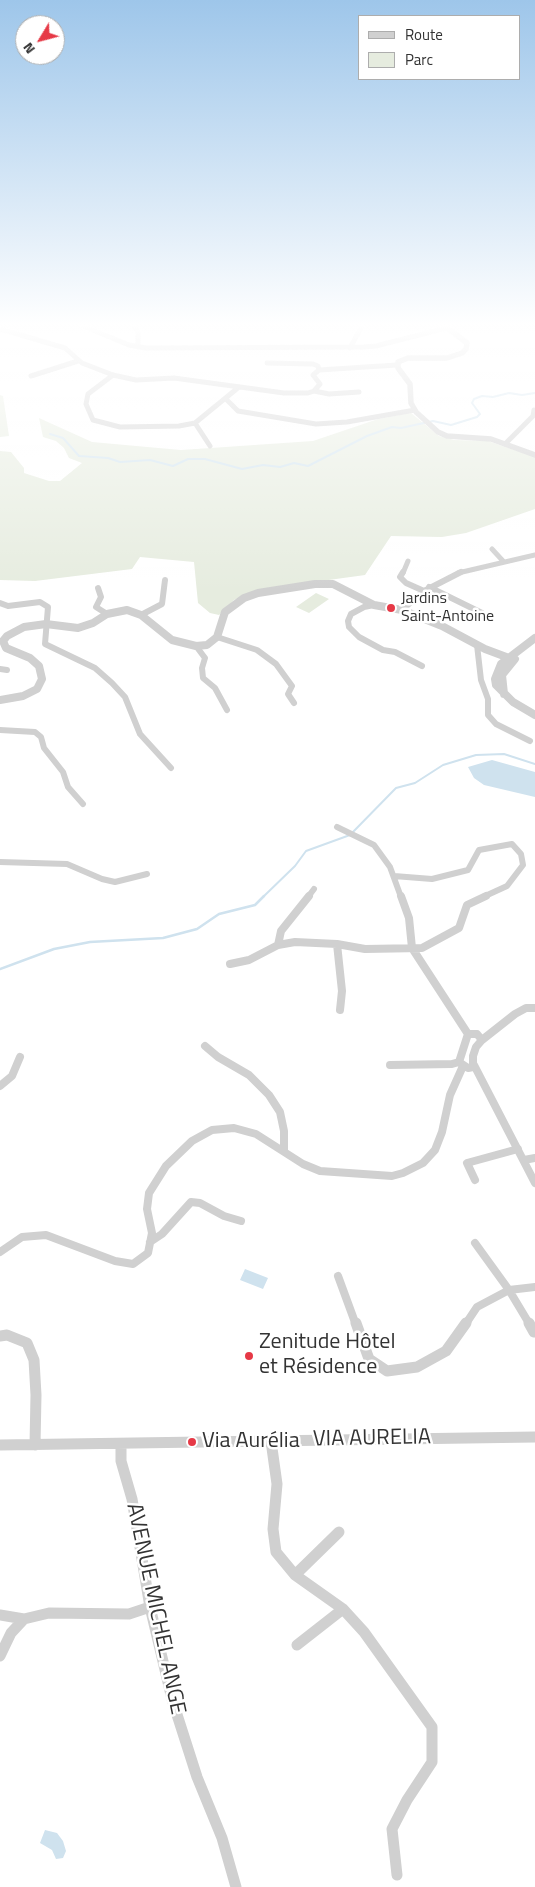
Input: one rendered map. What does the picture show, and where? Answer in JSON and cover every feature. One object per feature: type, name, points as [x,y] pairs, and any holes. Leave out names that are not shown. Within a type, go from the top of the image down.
[{"type":"street","points":[[91,414],[94,420],[120,427],[179,426],[195,422],[206,414]]},
{"type":"street","points":[[256,414],[316,424],[347,422],[392,414]]},
{"type":"street","points":[[418,414],[443,434],[458,438],[492,439],[535,455]]},
{"type":"street","points":[[505,444],[526,424],[533,414]]},
{"type":"street","points":[[195,422],[210,446]]},
{"type":"street","points":[[526,424],[535,428]]},
{"type":"street","points":[[492,548],[504,561]]},
{"type":"street","points":[[402,610],[426,589],[469,569],[535,555]]},
{"type":"street","points":[[527,557],[535,562]]},
{"type":"street","points":[[408,560],[406,568],[400,577],[406,582],[482,613]]},
{"type":"street","points":[[141,615],[162,604],[166,580]]},
{"type":"street","points":[[0,700],[23,696],[37,689],[42,679],[39,666],[30,658],[6,648],[2,642],[7,636],[24,627],[46,624],[78,628],[93,623],[107,614],[127,610],[141,615],[172,640],[196,646],[207,644],[217,637],[226,612],[244,598],[258,592],[315,584],[333,584],[374,604],[402,610],[442,626],[509,662]]},
{"type":"street","points":[[98,588],[101,597],[96,606],[107,614]]},
{"type":"street","points":[[0,603],[8,606],[40,602],[48,607],[45,644],[96,668],[112,683],[125,698],[140,734],[171,768]]},
{"type":"street","points":[[374,604],[351,614],[348,621],[349,627],[359,637],[382,650],[395,652],[422,666]]},
{"type":"street","points":[[217,637],[257,650],[276,664],[292,686],[288,694],[294,703]]},
{"type":"street","points":[[535,640],[509,662],[502,675],[504,694],[513,702],[535,714]]},
{"type":"street","points":[[477,645],[481,680],[488,699],[488,715],[496,724],[530,741]]},
{"type":"street","points":[[196,646],[205,658],[202,668],[203,678],[215,688],[227,710]]},
{"type":"street","points":[[0,730],[35,732],[41,737],[44,748],[63,772],[68,787],[83,804]]},
{"type":"street","points":[[0,1252],[22,1237],[46,1235],[115,1261],[133,1264],[148,1253],[152,1233],[147,1209],[149,1193],[166,1166],[192,1141],[212,1130],[234,1128],[256,1134],[303,1164],[320,1171],[392,1176],[414,1169],[435,1150],[442,1132],[450,1095],[461,1064],[468,1034],[412,948],[409,918],[394,876],[381,853],[374,845],[337,827]]},
{"type":"street","points":[[230,964],[249,960],[278,945],[310,942],[365,949],[422,948],[459,928],[467,905],[507,886],[523,865],[521,854],[512,844],[479,850],[468,870],[432,879],[394,876]]},
{"type":"street","points":[[0,862],[67,864],[102,880],[115,882],[124,882],[147,874]]},
{"type":"street","points":[[278,945],[281,931],[314,889]]},
{"type":"street","points":[[337,944],[342,991],[340,1010]]},
{"type":"street","points":[[535,1008],[526,1008],[515,1014],[482,1040],[476,1047],[473,1056],[474,1065],[535,1184]]},
{"type":"street","points":[[468,1034],[476,1034],[482,1040]]},
{"type":"street","points":[[205,1046],[218,1057],[249,1075],[269,1095],[280,1112],[284,1131],[284,1151]]},
{"type":"street","points":[[0,1086],[12,1076],[20,1057]]},
{"type":"street","points":[[390,1065],[461,1064],[468,1068],[474,1065]]},
{"type":"street","points":[[474,1180],[467,1163],[518,1149]]},
{"type":"street","points":[[524,1160],[535,1158]]},
{"type":"street","points":[[150,1242],[162,1234],[191,1202],[200,1202],[224,1216],[241,1221]]},
{"type":"street","points":[[475,1243],[509,1290],[534,1332]]},
{"type":"street","points":[[338,1276],[369,1359],[387,1371],[418,1367],[446,1351],[477,1307],[509,1290],[535,1287]]},
{"type":"street","points":[[0,1336],[7,1335],[27,1343],[34,1360],[36,1395],[35,1445]]},
{"type":"street","name":"VIA AURELIA","points":[[0,1445],[535,1437]]},
{"type":"street","points":[[272,1441],[277,1484],[273,1529],[276,1552],[295,1575],[343,1610],[364,1632],[432,1727],[432,1762],[407,1800],[392,1829],[397,1875]]},
{"type":"street","name":"AVENUE MICHEL ANGE","points":[[121,1444],[121,1461],[132,1499],[150,1607],[172,1699],[197,1777],[222,1838],[236,1887]]},
{"type":"street","points":[[295,1575],[324,1549],[339,1532]]},
{"type":"street","points":[[0,1615],[24,1619],[49,1614],[129,1614],[150,1607]]},
{"type":"street","points":[[297,1645],[343,1610]]},
{"type":"street","points":[[0,1656],[11,1633],[24,1619]]},
{"type":"green space","points":[[0,414],[6,414],[9,436],[0,437]]},
{"type":"green space","points":[[412,414],[439,436],[454,440],[488,441],[535,457],[535,509],[466,533],[442,537],[391,536],[365,575],[256,590],[234,600],[219,615],[210,613],[198,603],[194,562],[140,557],[132,569],[35,581],[0,580],[0,451],[11,452],[24,468],[24,473],[49,481],[60,481],[82,463],[69,458],[64,448],[56,441],[43,437],[39,418],[92,442],[181,450],[313,441],[378,419]]},
{"type":"green space","points":[[316,593],[329,599],[309,613],[296,607]]},
{"type":"water","points":[[492,760],[535,772],[535,797],[484,785],[474,778],[468,767]]},
{"type":"water","points":[[245,1269],[268,1278],[263,1289],[240,1280]]},
{"type":"water","points":[[45,1830],[57,1833],[63,1841],[66,1851],[63,1858],[56,1859],[52,1850],[40,1843]]},
{"type":"waterway","points":[[50,434],[63,438],[79,456],[108,458],[120,462],[150,460],[173,466],[188,459],[205,459],[242,469],[263,465],[280,467],[294,463],[308,466],[367,436],[392,427],[401,428],[433,421],[451,425],[477,417],[480,414]]},
{"type":"waterway","points":[[263,897],[295,866],[306,851],[350,835],[396,788],[415,783],[443,765],[476,755],[504,754],[535,764]]},
{"type":"waterway","points":[[0,969],[54,949],[90,942],[163,938],[197,929],[219,914],[255,905],[263,897]]},
{"type":"place","name":"Jardins Saint-Antoine","points":[[391,608]]},
{"type":"place","name":"Zenitude Hôtel et Résidence","points":[[249,1356]]},
{"type":"place","name":"Via Aurélia","points":[[192,1442]]}]
